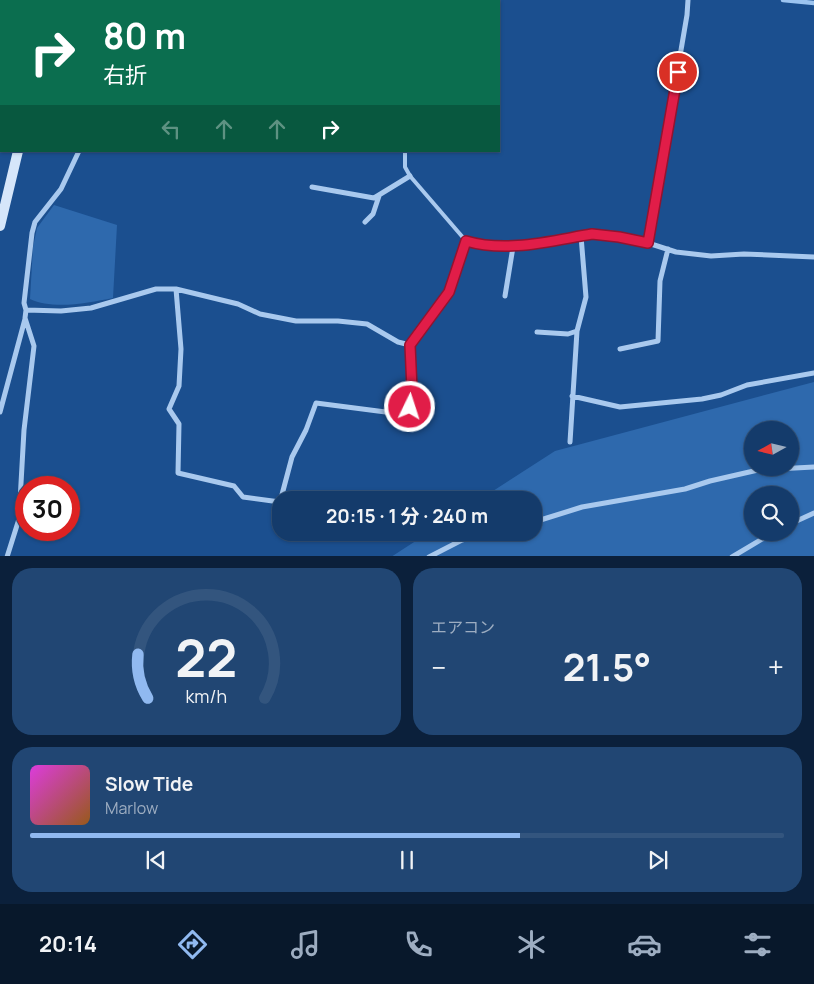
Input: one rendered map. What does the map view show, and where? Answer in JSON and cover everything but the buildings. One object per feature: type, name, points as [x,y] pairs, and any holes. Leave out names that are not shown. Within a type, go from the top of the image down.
[{"type":"street","points":[[688,0],[688,15],[648,243],[676,252],[711,256],[744,254],[814,257]]},
{"type":"street","points":[[0,226],[18,152]]},
{"type":"street","points":[[0,412],[25,318],[26,310],[24,303],[35,222],[61,189],[79,152]]},
{"type":"street","points":[[312,187],[374,198],[410,176]]},
{"type":"street","points":[[364,222],[373,214],[379,195]]},
{"type":"street","points":[[570,442],[577,330],[586,297],[581,236]]},
{"type":"street","points":[[176,289],[181,349],[179,386],[170,408],[179,424],[178,473],[234,486],[243,497],[280,502],[292,457],[306,430],[316,403],[400,414],[410,407],[412,389],[410,345],[449,292],[466,241]]},
{"type":"street","points":[[505,296],[513,247]]},
{"type":"street","points":[[620,349],[658,342],[660,281],[668,249]]},
{"type":"street","points":[[26,310],[61,311],[91,308],[156,289],[176,289],[238,304],[260,314],[296,321],[338,321],[367,324],[398,342],[410,345]]},
{"type":"street","points":[[7,556],[19,518],[26,411],[34,346],[25,318]]},
{"type":"street","points":[[537,332],[568,334],[577,330]]},
{"type":"street","points":[[572,396],[620,407],[702,399],[721,395],[747,385],[814,374]]},
{"type":"street","points":[[542,520],[582,507],[685,489],[758,470],[814,467]]},
{"type":"street","points":[[799,520],[814,513]]},
{"type":"street","points":[[429,556],[460,541]]},
{"type":"street","points":[[732,556],[758,541]]},
{"type":"lane","points":[[405,152],[405,167],[410,176],[466,241],[482,246],[513,247],[602,234],[648,243]]},
{"type":"shaded area","points":[[54,205],[117,225],[113,298],[60,305],[30,299],[33,247],[37,228]]},
{"type":"shaded area","points":[[814,382],[814,556],[393,556],[416,541],[542,541],[542,491],[493,491],[555,451]]},
{"type":"waterway","points":[[783,0],[814,3]]},
{"type":"route","points":[[410,407],[412,389],[410,345],[449,292],[466,241],[482,246],[513,247],[602,234],[648,243],[678,72]]}]
